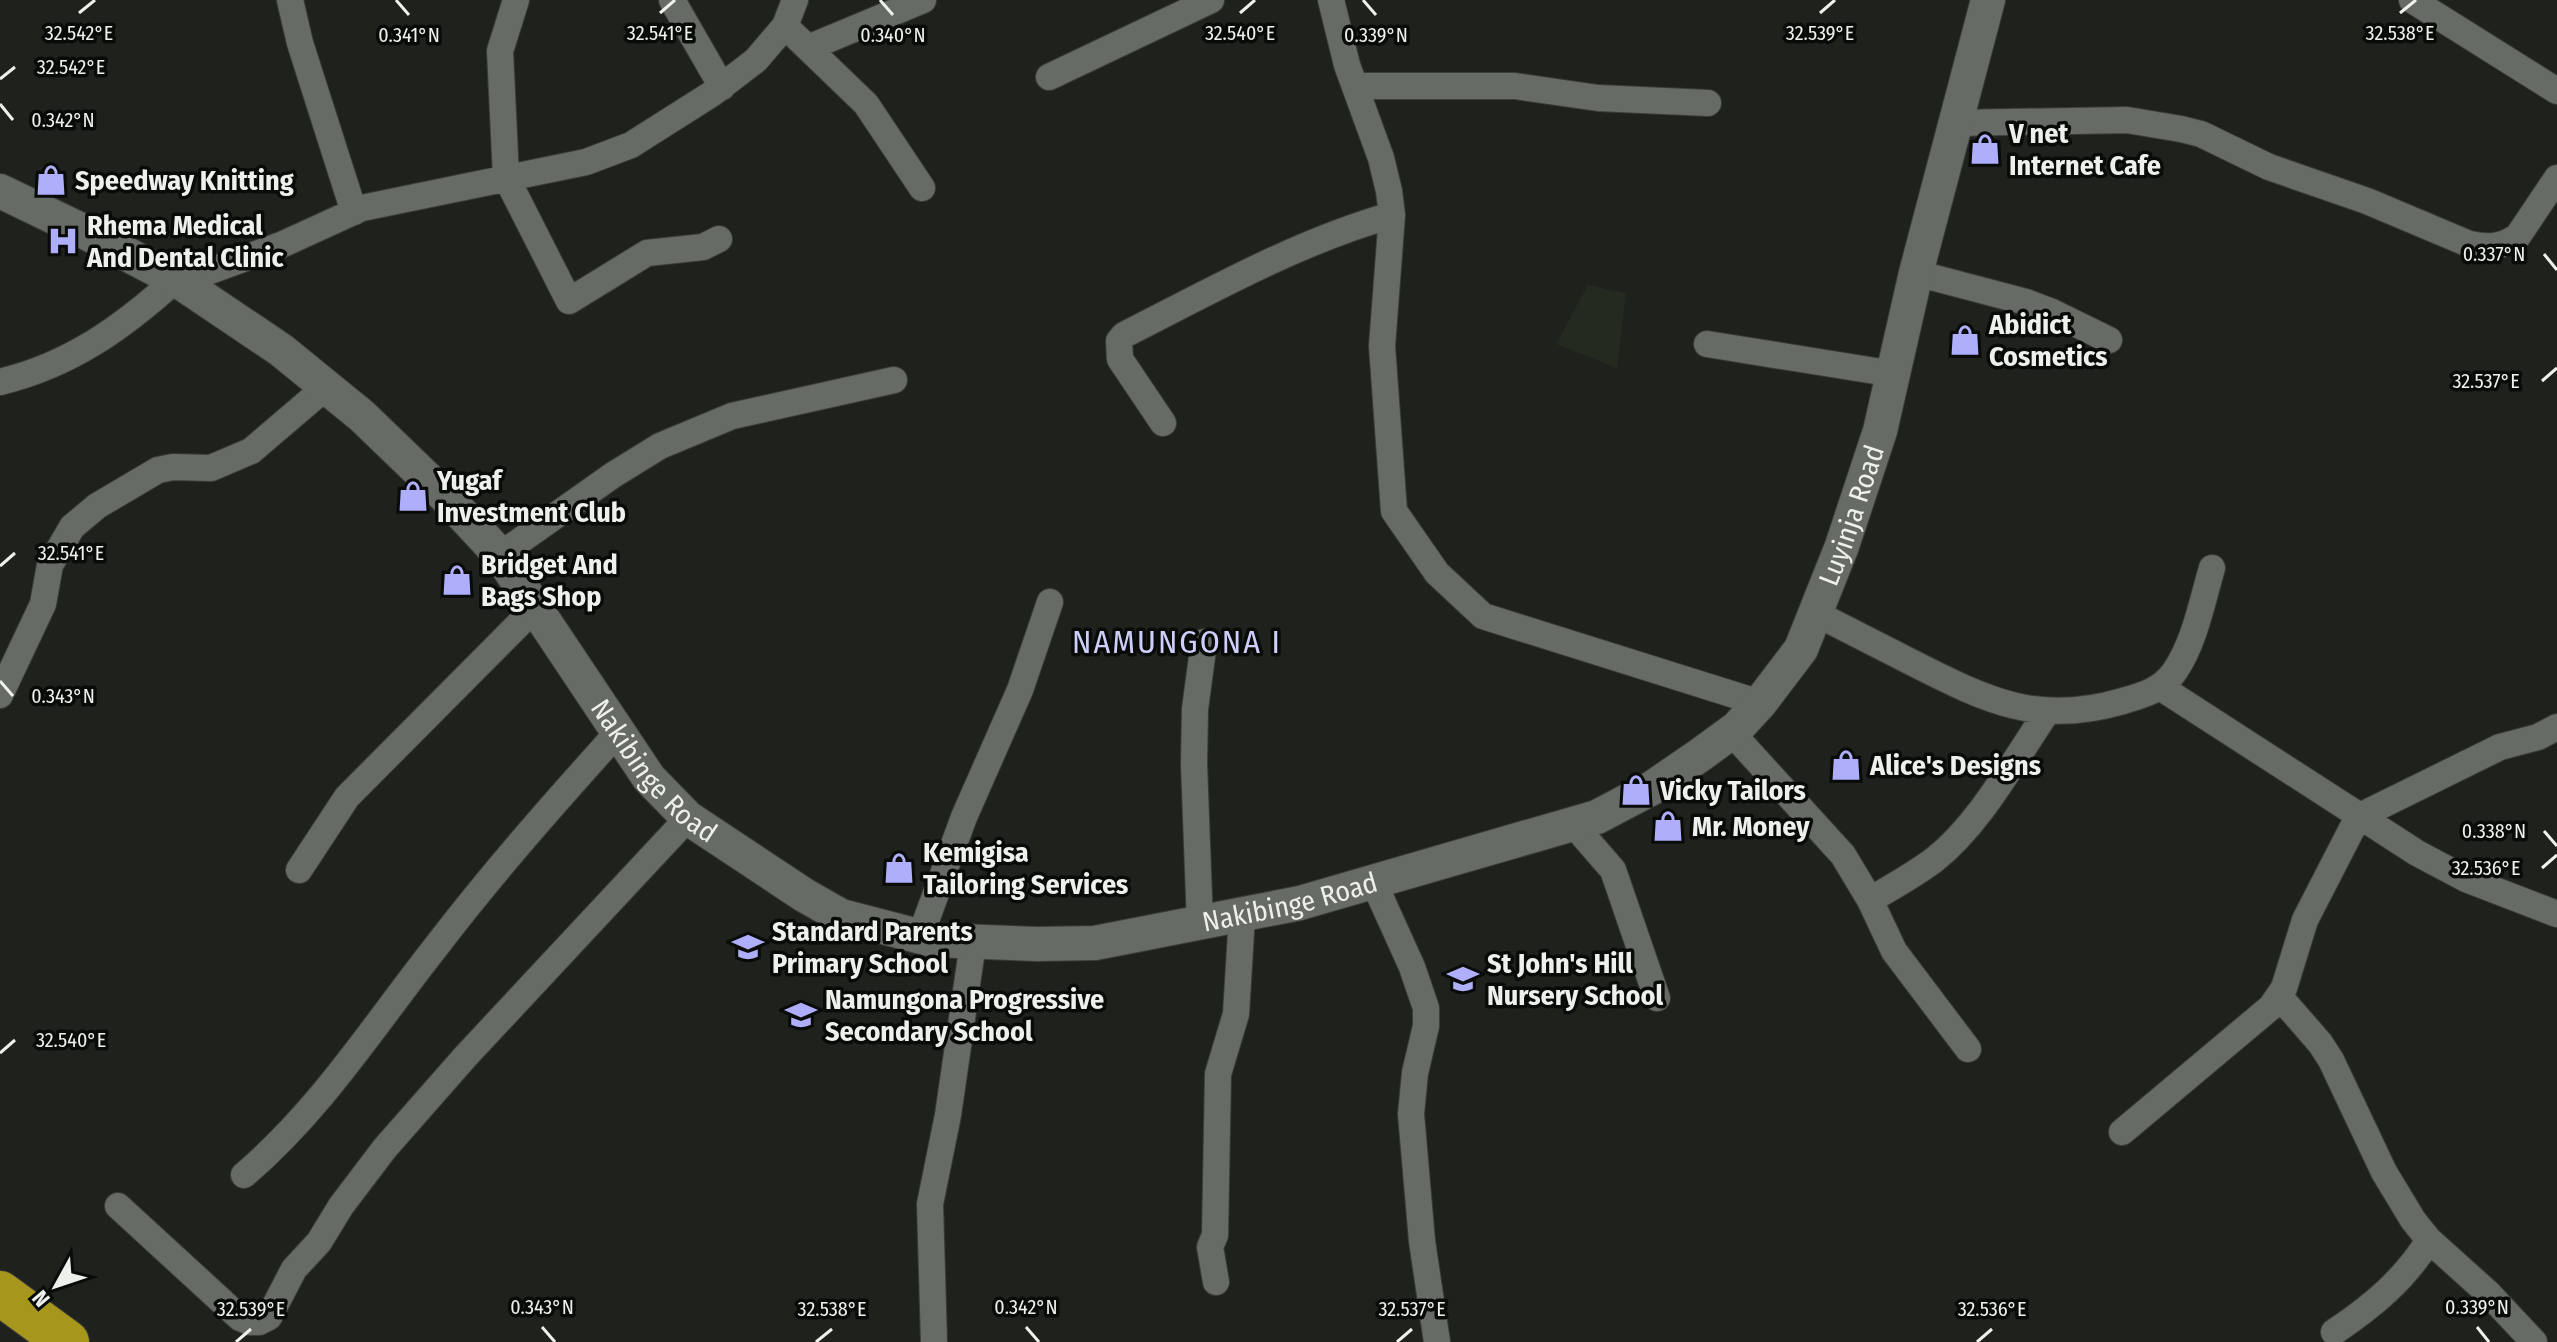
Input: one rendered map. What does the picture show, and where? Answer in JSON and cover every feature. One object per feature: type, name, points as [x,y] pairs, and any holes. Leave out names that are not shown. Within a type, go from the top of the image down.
[{"type":"highway","points":[[0,1293],[67,1342]]},
{"type":"highway","points":[[0,1325],[28,1342]]},
{"type":"street","points":[[290,0],[300,43],[354,212]]},
{"type":"street","points":[[516,0],[500,51],[506,177],[569,301],[647,253],[703,247],[719,239]]},
{"type":"street","points":[[672,0],[722,87]]},
{"type":"street","points":[[0,382],[47,369],[91,345],[118,329],[178,281],[281,245],[354,212],[435,191],[586,162],[631,145],[722,87],[756,60],[785,26],[795,0]]},
{"type":"street","points":[[808,48],[923,0]]},
{"type":"street","points":[[1049,77],[1211,0]]},
{"type":"street","points":[[1331,0],[1347,65],[1381,158],[1392,215],[1382,346],[1394,511],[1437,573],[1483,616],[1760,703]]},
{"type":"street","name":"Luyinja Road","points":[[1477,851],[1597,817],[1632,800],[1731,732],[1760,703],[1801,649],[1842,546],[1872,455],[1954,123],[1988,0]]},
{"type":"street","points":[[2412,0],[2557,91]]},
{"type":"street","points":[[785,26],[866,104],[922,188]]},
{"type":"street","points":[[1355,86],[1515,86],[1633,101],[1708,103]]},
{"type":"street","points":[[1954,123],[2127,120],[2181,129],[2201,134],[2269,167],[2486,248],[2510,242],[2518,236],[2557,178]]},
{"type":"street","name":"Nakibinge Road","points":[[0,191],[178,281],[281,350],[362,416],[500,555],[620,730],[649,778],[688,818],[841,916],[920,937],[973,943],[1095,943],[1242,916],[1374,883],[1477,851]]},
{"type":"street","points":[[1163,423],[1120,359],[1119,341],[1124,335],[1308,245],[1349,227],[1392,215]]},
{"type":"street","points":[[1916,273],[2039,307],[2109,340]]},
{"type":"street","points":[[1707,344],[1894,374]]},
{"type":"street","points":[[500,555],[613,475],[660,446],[732,416],[894,380]]},
{"type":"street","points":[[0,695],[43,604],[50,565],[72,527],[97,506],[158,470],[173,467],[211,468],[251,451],[326,387]]},
{"type":"street","points":[[1815,613],[1980,696],[2047,712],[2073,712],[2147,694],[2160,687],[2174,673],[2188,648],[2212,568]]},
{"type":"street","points":[[920,937],[964,817],[1020,690],[1050,602]]},
{"type":"street","points":[[299,870],[347,797],[535,608]]},
{"type":"street","points":[[1200,924],[1194,764],[1195,709],[1204,642]]},
{"type":"street","points":[[2160,687],[2417,853],[2466,879],[2557,914]]},
{"type":"street","points":[[1870,900],[1934,859],[1952,843],[1973,820],[2047,712]]},
{"type":"street","points":[[2122,1132],[2271,1007],[2284,988],[2305,920],[2358,817],[2500,747],[2538,737],[2557,727]]},
{"type":"street","points":[[244,1175],[282,1142],[335,1082],[435,947],[535,824],[620,730]]},
{"type":"street","points":[[1731,732],[1843,855],[1870,900],[1894,951],[1968,1049]]},
{"type":"street","points":[[118,1206],[240,1318],[259,1322],[269,1317],[294,1269],[319,1242],[341,1206],[385,1148],[465,1057],[688,818]]},
{"type":"street","points":[[1573,824],[1613,870],[1657,998]]},
{"type":"street","points":[[1374,883],[1412,967],[1426,1008],[1426,1026],[1412,1091],[1411,1114],[1422,1241],[1437,1342]]},
{"type":"street","points":[[1216,1282],[1210,1247],[1215,1235],[1218,1074],[1236,1014],[1242,916]]},
{"type":"street","points":[[934,1342],[930,1204],[948,1115],[973,943]]},
{"type":"street","points":[[2279,996],[2326,1051],[2384,1172],[2413,1220],[2429,1240],[2488,1293],[2534,1342]]},
{"type":"street","points":[[2334,1332],[2366,1311],[2393,1287],[2416,1261],[2429,1240]]},
{"type":"shaded area","points":[[1588,285],[1626,293],[1617,368],[1556,344]]},
{"type":"place","name":"V net Internet Cafe","points":[[1985,149]]},
{"type":"place","name":"Speedway Knitting","points":[[51,180]]},
{"type":"place","name":"Rhema Medical And Dental Clinic","points":[[63,241]]},
{"type":"place","name":"Abidict Cosmetics","points":[[1965,340]]},
{"type":"place","name":"Yugaf Investment Club","points":[[413,496]]},
{"type":"place","name":"Bridget And Bags Shop","points":[[457,580]]},
{"type":"place","name":"Alice's Designs","points":[[1846,765]]},
{"type":"place","name":"Vicky Tailors","points":[[1636,790]]},
{"type":"place","name":"Mr. Money","points":[[1668,826]]},
{"type":"place","name":"Kemigisa Tailoring Services","points":[[899,868]]},
{"type":"place","name":"Standard Parents Primary School","points":[[748,947]]},
{"type":"place","name":"St John's Hill Nursery School","points":[[1463,979]]},
{"type":"place","name":"Namungona Progressive Secondary School","points":[[801,1015]]},
{"type":"district","name":"NAMUNGONA I","points":[[1177,642]]}]
